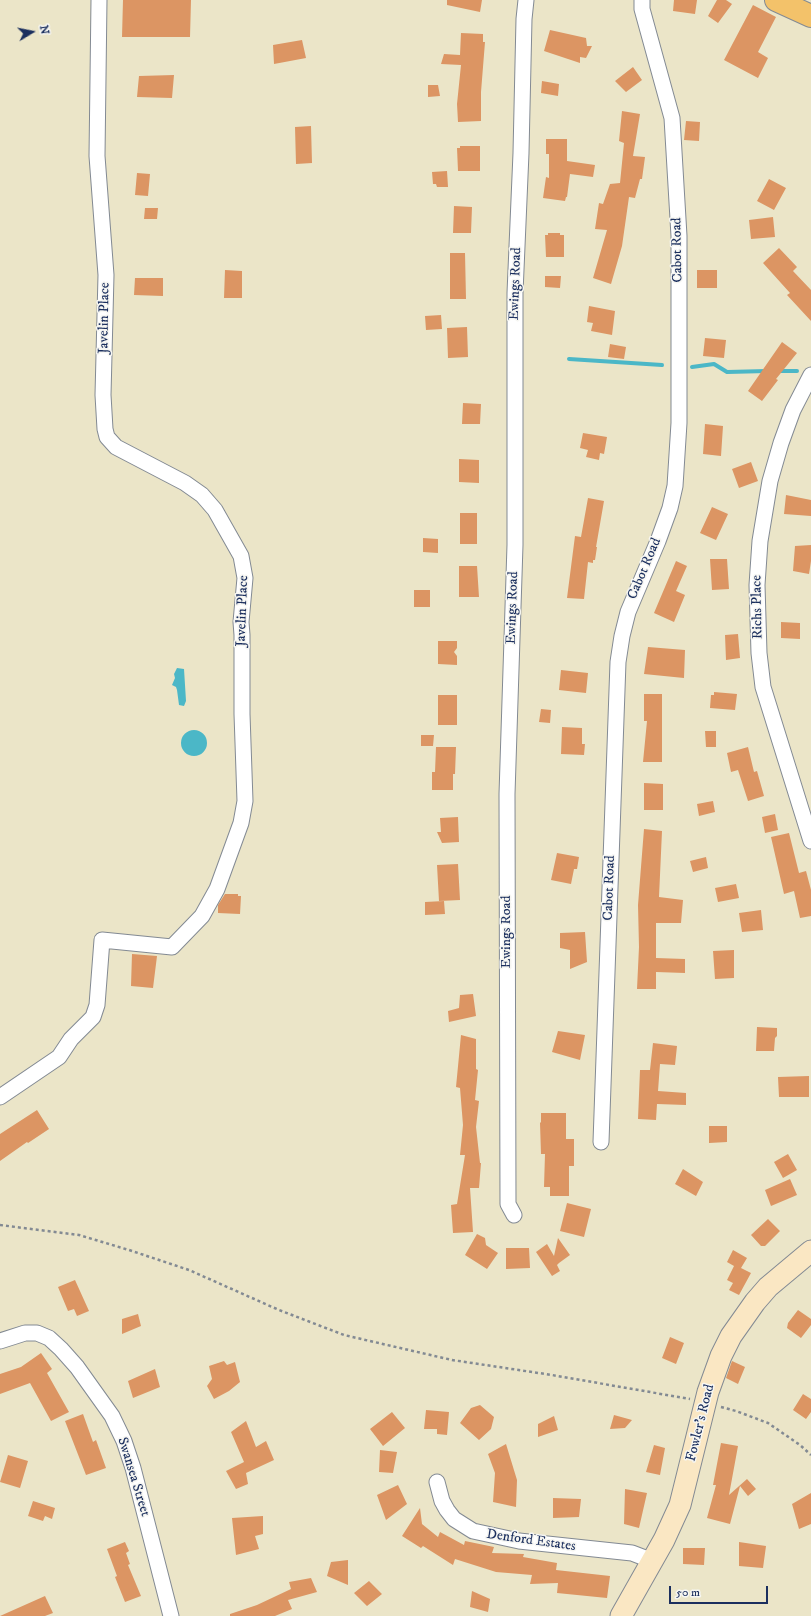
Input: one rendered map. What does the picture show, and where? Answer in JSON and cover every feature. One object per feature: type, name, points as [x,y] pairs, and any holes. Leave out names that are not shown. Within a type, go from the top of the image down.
[{"type":"main road","points":[[776,0],[811,16]]},
{"type":"street","name":"Javelin Place","points":[[0,1097],[58,1057],[71,1039],[93,1017],[98,1005],[102,940],[172,947],[202,916],[217,889],[241,823],[245,801],[241,622],[245,578],[241,556],[215,510],[202,495],[184,483],[116,447],[107,436],[105,430],[103,395],[106,275],[97,156],[99,0]]},
{"type":"street","name":"Ewings Road","points":[[514,1215],[508,1204],[507,794],[515,545],[515,293],[521,153],[524,19],[526,0]]},
{"type":"street","name":"Cabot Road","points":[[601,1142],[618,662],[628,612],[658,541],[670,508],[675,480],[679,423],[679,236],[672,118],[642,9],[642,0]]},
{"type":"street","name":"Richs Place","points":[[811,375],[793,410],[781,443],[770,481],[761,534],[758,585],[759,653],[763,687],[811,841]]},
{"type":"street","name":"Fowler's Road","points":[[621,1616],[671,1527],[680,1505],[705,1403],[716,1368],[736,1326],[768,1287],[811,1251]]},
{"type":"street","name":"Swansea Street","points":[[0,1341],[25,1333],[37,1333],[49,1338],[77,1367],[112,1416],[124,1441],[133,1468],[171,1616]]},
{"type":"street","name":"Denford Estates","points":[[437,1482],[442,1501],[447,1510],[454,1519],[473,1531],[519,1541],[632,1553],[646,1558],[651,1563]]},
{"type":"path","points":[[0,1225],[79,1235],[129,1250],[189,1270],[279,1310],[344,1335],[452,1360],[676,1396],[736,1411],[768,1423],[800,1445],[811,1455]]},
{"type":"water","points":[[177,668],[184,669],[186,701],[184,706],[179,705],[176,687],[172,685]]},
{"type":"water","points":[[194,730],[203,734],[207,743],[203,752],[194,756],[185,752],[181,743],[185,734]]},
{"type":"building","points":[[123,0],[191,0],[190,37],[122,37]]},
{"type":"building","points":[[447,0],[482,0],[480,12],[447,5]]},
{"type":"building","points":[[674,0],[697,0],[695,14],[673,11]]},
{"type":"building","points":[[717,0],[726,0],[732,4],[718,23],[708,16]]},
{"type":"building","points":[[753,5],[776,17],[758,52],[768,58],[758,78],[724,60]]},
{"type":"building","points":[[550,30],[586,38],[587,46],[592,46],[586,58],[580,57],[580,63],[544,51]]},
{"type":"building","points":[[461,33],[483,34],[483,42],[485,42],[481,92],[481,121],[458,122],[457,104],[461,65],[441,64],[444,54],[460,55]]},
{"type":"building","points":[[302,40],[306,58],[274,64],[273,45]]},
{"type":"building","points":[[633,67],[642,80],[626,92],[615,81]]},
{"type":"building","points":[[174,75],[172,98],[137,97],[139,76]]},
{"type":"building","points":[[542,81],[559,84],[558,96],[541,93]]},
{"type":"building","points":[[428,85],[438,85],[440,96],[428,97]]},
{"type":"building","points":[[622,111],[640,114],[633,156],[645,157],[642,179],[640,179],[635,198],[629,197],[622,246],[611,284],[593,278],[607,230],[595,229],[599,203],[603,204],[610,184],[620,183],[624,143],[619,141]]},
{"type":"building","points":[[686,121],[700,122],[699,141],[684,140]]},
{"type":"building","points":[[311,126],[312,163],[296,164],[295,127]]},
{"type":"building","points":[[546,139],[567,139],[567,161],[595,165],[593,177],[570,174],[567,197],[565,201],[543,198],[546,177],[549,178],[549,154],[546,154]]},
{"type":"building","points":[[460,146],[480,146],[480,171],[458,171],[457,148],[460,148]]},
{"type":"building","points":[[447,171],[448,187],[437,187],[436,184],[433,184],[432,172]]},
{"type":"building","points":[[137,173],[150,174],[148,196],[135,195]]},
{"type":"building","points":[[769,179],[786,188],[774,210],[757,201]]},
{"type":"building","points":[[454,206],[472,207],[471,233],[453,233]]},
{"type":"building","points":[[145,208],[158,208],[157,219],[144,219]]},
{"type":"building","points":[[773,217],[775,237],[751,239],[749,220]]},
{"type":"building","points":[[548,233],[560,233],[560,235],[564,235],[564,257],[546,257],[545,235],[548,235]]},
{"type":"building","points":[[779,248],[797,267],[793,271],[811,290],[811,321],[787,295],[790,293],[763,263]]},
{"type":"building","points":[[450,253],[465,253],[466,299],[450,299]]},
{"type":"building","points":[[225,270],[242,271],[242,298],[224,298]]},
{"type":"building","points":[[697,270],[717,270],[717,288],[697,288]]},
{"type":"building","points":[[545,276],[561,276],[560,288],[545,287]]},
{"type":"building","points":[[135,278],[163,278],[163,296],[134,295]]},
{"type":"building","points":[[589,306],[615,311],[612,335],[591,331],[593,323],[587,322]]},
{"type":"building","points":[[441,315],[442,329],[426,330],[425,316]]},
{"type":"building","points":[[467,327],[468,357],[448,358],[447,328]]},
{"type":"building","points":[[705,338],[726,340],[724,358],[703,356]]},
{"type":"building","points":[[782,342],[797,353],[776,379],[778,380],[762,401],[748,391]]},
{"type":"building","points":[[610,344],[626,347],[624,359],[608,357]]},
{"type":"building","points":[[463,403],[481,404],[480,424],[462,424]]},
{"type":"building","points":[[705,424],[723,426],[721,456],[703,454]]},
{"type":"building","points":[[583,433],[607,437],[604,454],[600,453],[599,460],[586,457],[588,450],[580,448]]},
{"type":"building","points":[[459,459],[479,460],[479,483],[459,482]]},
{"type":"building","points":[[751,462],[758,481],[739,488],[732,469]]},
{"type":"building","points":[[786,495],[811,500],[811,516],[784,514]]},
{"type":"building","points":[[588,498],[604,501],[595,560],[593,560],[593,563],[588,562],[584,599],[567,598],[575,536],[581,537]]},
{"type":"building","points":[[712,507],[728,514],[716,540],[700,533]]},
{"type":"building","points":[[460,513],[477,513],[477,544],[460,544]]},
{"type":"building","points":[[423,538],[438,539],[438,553],[423,552]]},
{"type":"building","points":[[811,545],[809,574],[793,571],[795,546]]},
{"type":"building","points":[[710,559],[727,559],[729,589],[712,590]]},
{"type":"building","points":[[676,561],[687,566],[676,591],[685,595],[674,622],[654,613]]},
{"type":"building","points":[[459,566],[477,566],[479,597],[459,597]]},
{"type":"building","points":[[414,590],[430,590],[430,607],[414,607]]},
{"type":"building","points":[[781,622],[800,623],[800,639],[781,638]]},
{"type":"building","points":[[738,634],[740,658],[726,660],[725,635]]},
{"type":"building","points":[[438,641],[457,641],[457,648],[454,652],[457,656],[457,665],[438,664]]},
{"type":"building","points":[[648,647],[685,650],[684,678],[644,674]]},
{"type":"building","points":[[561,670],[588,673],[586,693],[559,690]]},
{"type":"building","points":[[714,692],[737,694],[735,710],[710,708],[711,695],[714,695]]},
{"type":"building","points":[[644,694],[662,694],[662,762],[643,762],[647,721],[644,721]]},
{"type":"building","points":[[438,695],[457,695],[457,725],[438,725]]},
{"type":"building","points":[[541,709],[551,710],[550,723],[539,722]]},
{"type":"building","points":[[562,727],[582,728],[582,744],[585,744],[584,755],[561,754]]},
{"type":"building","points":[[705,731],[716,731],[716,747],[706,747]]},
{"type":"building","points":[[421,735],[434,735],[433,746],[421,746]]},
{"type":"building","points":[[436,747],[456,747],[453,790],[432,790],[432,772],[435,772]]},
{"type":"building","points":[[748,747],[754,772],[757,771],[764,796],[748,801],[738,770],[731,772],[727,753]]},
{"type":"building","points":[[644,783],[663,784],[663,810],[644,810]]},
{"type":"building","points":[[713,801],[715,812],[699,816],[697,804]]},
{"type":"building","points":[[775,814],[778,830],[765,833],[762,817]]},
{"type":"building","points":[[458,817],[459,842],[442,843],[437,832],[441,832],[440,818]]},
{"type":"building","points":[[644,829],[662,831],[659,897],[683,900],[681,923],[656,923],[656,958],[685,959],[685,973],[656,972],[656,989],[637,989],[639,947],[638,905]]},
{"type":"building","points":[[789,833],[799,873],[806,871],[811,890],[811,916],[800,918],[794,891],[784,894],[771,837]]},
{"type":"building","points":[[557,853],[579,857],[577,869],[574,869],[571,884],[551,880]]},
{"type":"building","points":[[706,857],[708,868],[693,872],[690,861]]},
{"type":"building","points":[[458,864],[460,900],[439,901],[437,865]]},
{"type":"building","points":[[736,884],[739,898],[718,902],[715,888]]},
{"type":"building","points":[[225,894],[238,894],[238,896],[241,896],[240,914],[218,913],[218,905]]},
{"type":"building","points":[[444,901],[445,914],[425,915],[425,902]]},
{"type":"building","points":[[761,910],[763,930],[742,932],[739,913]]},
{"type":"building","points":[[585,932],[587,962],[570,969],[570,950],[560,948],[560,933]]},
{"type":"building","points":[[734,950],[734,978],[715,979],[713,951]]},
{"type":"building","points":[[132,954],[157,956],[153,988],[131,986]]},
{"type":"building","points":[[473,994],[476,1016],[449,1022],[448,1011],[459,1008],[460,995]]},
{"type":"building","points":[[757,1027],[777,1028],[774,1051],[756,1051]]},
{"type":"building","points":[[558,1031],[585,1035],[580,1060],[552,1052]]},
{"type":"building","points":[[461,1035],[476,1039],[476,1069],[478,1070],[475,1100],[479,1101],[476,1127],[481,1163],[479,1188],[470,1188],[473,1232],[453,1233],[451,1205],[457,1204],[465,1155],[460,1155],[463,1125],[460,1088],[456,1087]]},
{"type":"building","points":[[653,1043],[677,1046],[675,1065],[660,1064],[658,1091],[686,1093],[686,1105],[657,1104],[656,1120],[638,1119],[640,1070],[650,1070]]},
{"type":"building","points":[[809,1076],[809,1097],[779,1097],[778,1077]]},
{"type":"building","points":[[37,1110],[49,1129],[0,1161],[0,1134]]},
{"type":"building","points":[[541,1113],[566,1113],[566,1139],[574,1139],[574,1166],[569,1166],[569,1196],[550,1196],[550,1187],[544,1187],[545,1154],[541,1154]]},
{"type":"building","points":[[709,1126],[727,1126],[727,1142],[709,1143]]},
{"type":"building","points":[[788,1154],[797,1170],[783,1178],[774,1162]]},
{"type":"building","points":[[683,1169],[703,1182],[696,1196],[675,1184]]},
{"type":"building","points":[[790,1179],[797,1195],[771,1206],[765,1190]]},
{"type":"building","points":[[567,1203],[591,1209],[584,1237],[560,1231]]},
{"type":"building","points":[[768,1219],[780,1231],[765,1246],[761,1246],[751,1235]]},
{"type":"building","points":[[477,1234],[485,1238],[486,1245],[498,1253],[487,1269],[465,1255]]},
{"type":"building","points":[[558,1238],[570,1255],[557,1265],[560,1271],[552,1276],[536,1252],[547,1244],[554,1256]]},
{"type":"building","points":[[506,1248],[529,1248],[530,1268],[506,1269]]},
{"type":"building","points":[[733,1250],[747,1258],[741,1268],[751,1273],[739,1295],[729,1290],[733,1283],[727,1280],[734,1266],[727,1262]]},
{"type":"building","points":[[75,1280],[89,1311],[77,1316],[74,1309],[68,1311],[58,1287]]},
{"type":"building","points":[[798,1310],[811,1319],[811,1325],[801,1338],[787,1328],[788,1323]]},
{"type":"building","points":[[138,1314],[141,1326],[122,1334],[122,1319]]},
{"type":"building","points":[[670,1337],[684,1343],[676,1364],[662,1358]]},
{"type":"building","points":[[41,1353],[52,1369],[47,1373],[69,1412],[51,1421],[30,1383],[0,1394],[0,1374],[21,1367]]},
{"type":"building","points":[[224,1361],[227,1365],[235,1362],[240,1382],[229,1391],[214,1399],[207,1386],[212,1379],[209,1366]]},
{"type":"building","points":[[732,1361],[745,1367],[738,1384],[726,1378]]},
{"type":"building","points":[[155,1369],[160,1387],[133,1398],[128,1381]]},
{"type":"building","points":[[803,1394],[811,1399],[811,1412],[806,1419],[793,1410]]},
{"type":"building","points":[[480,1405],[494,1417],[491,1429],[479,1440],[460,1423],[471,1408]]},
{"type":"building","points":[[426,1410],[449,1412],[447,1435],[437,1434],[437,1429],[424,1429]]},
{"type":"building","points":[[392,1412],[405,1428],[383,1446],[370,1429]]},
{"type":"building","points":[[83,1414],[93,1442],[96,1440],[106,1468],[86,1475],[65,1421]]},
{"type":"building","points":[[614,1415],[632,1420],[625,1428],[610,1429]]},
{"type":"building","points":[[554,1416],[558,1430],[538,1437],[538,1424]]},
{"type":"building","points":[[246,1421],[256,1447],[266,1441],[274,1460],[246,1473],[248,1484],[236,1489],[226,1471],[244,1462],[231,1432]]},
{"type":"building","points":[[721,1443],[738,1446],[729,1495],[747,1479],[756,1489],[748,1496],[740,1486],[730,1524],[707,1518],[716,1485],[713,1485]]},
{"type":"building","points":[[506,1444],[517,1480],[516,1507],[493,1502],[495,1473],[488,1454]]},
{"type":"building","points":[[654,1445],[665,1448],[660,1475],[646,1472]]},
{"type":"building","points":[[380,1450],[397,1452],[393,1473],[379,1472]]},
{"type":"building","points":[[8,1455],[28,1461],[20,1488],[0,1482]]},
{"type":"building","points":[[398,1485],[407,1504],[386,1520],[377,1495]]},
{"type":"building","points":[[625,1489],[647,1493],[639,1528],[624,1524]]},
{"type":"building","points":[[811,1493],[811,1524],[799,1529],[792,1504]]},
{"type":"building","points":[[553,1498],[581,1499],[579,1517],[553,1518]]},
{"type":"building","points":[[33,1501],[55,1508],[52,1519],[45,1516],[43,1521],[28,1516]]},
{"type":"building","points":[[420,1508],[422,1524],[438,1537],[440,1532],[464,1545],[465,1541],[494,1547],[492,1553],[524,1554],[523,1557],[557,1563],[556,1570],[610,1576],[607,1598],[557,1593],[558,1583],[530,1584],[532,1575],[496,1572],[455,1559],[453,1565],[423,1546],[421,1548],[402,1536]]},
{"type":"building","points":[[263,1516],[263,1534],[255,1536],[259,1549],[236,1555],[232,1518]]},
{"type":"building","points":[[125,1542],[129,1551],[126,1553],[130,1564],[128,1565],[141,1596],[125,1602],[115,1577],[117,1576],[107,1549]]},
{"type":"building","points":[[739,1542],[766,1546],[763,1568],[739,1566]]},
{"type":"building","points":[[683,1548],[705,1548],[704,1565],[683,1564]]},
{"type":"building","points":[[348,1560],[348,1585],[327,1576],[331,1562]]},
{"type":"building","points":[[311,1578],[317,1592],[288,1600],[292,1609],[275,1616],[230,1616],[230,1614],[257,1605],[291,1589],[289,1582]]},
{"type":"building","points":[[369,1581],[382,1594],[367,1606],[354,1593]]},
{"type":"building","points":[[472,1591],[490,1599],[488,1612],[470,1607]]},
{"type":"building","points":[[45,1596],[53,1613],[45,1616],[0,1616]]},
{"type":"waterway","points":[[569,359],[662,365]]},
{"type":"waterway","points":[[692,367],[714,364],[727,372],[767,371]]},
{"type":"waterway","points":[[778,371],[797,371]]}]
